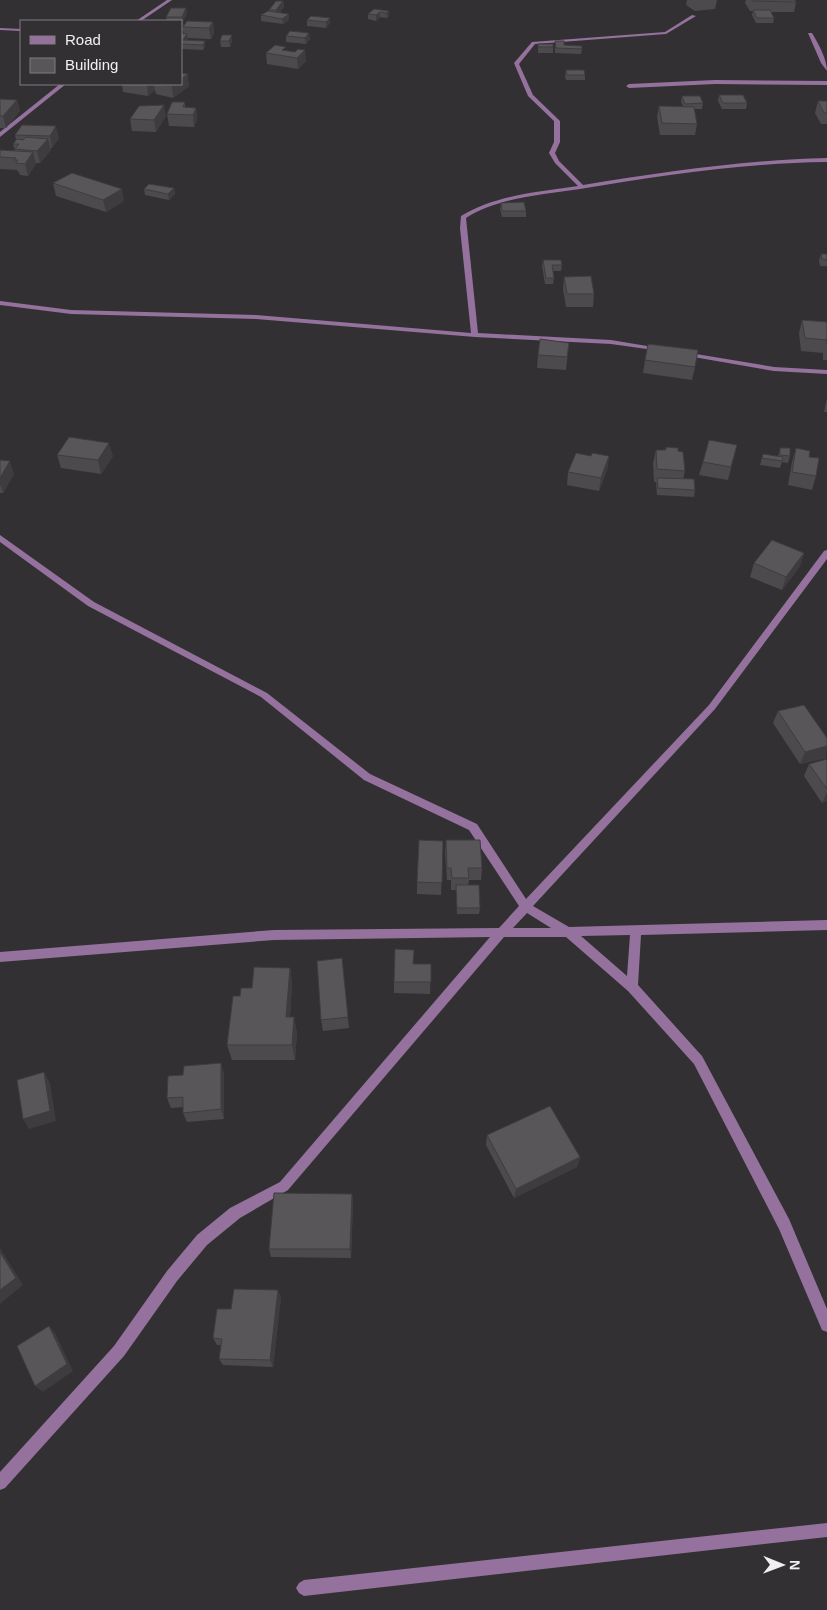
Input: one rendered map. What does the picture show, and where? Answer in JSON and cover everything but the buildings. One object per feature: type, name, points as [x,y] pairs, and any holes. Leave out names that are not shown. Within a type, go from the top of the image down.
[{"type":"street","points":[[140,20],[170,0]]},
{"type":"street","points":[[582,187],[557,162],[552,153],[557,142],[558,122],[531,96],[516,64],[534,44],[666,33],[694,16]]},
{"type":"street","points":[[0,29],[20,30]]},
{"type":"street","points":[[810,34],[827,69]]},
{"type":"street","points":[[629,86],[715,82],[827,83]]},
{"type":"street","points":[[0,135],[62,85]]},
{"type":"street","points":[[475,335],[463,217],[473,210],[517,198],[656,175],[775,162],[827,160]]},
{"type":"street","points":[[0,303],[71,312],[256,316],[475,335],[611,342],[669,352]]},
{"type":"street","points":[[678,353],[774,369],[827,372]]},
{"type":"street","points":[[0,538],[91,604],[264,695],[367,776],[472,827],[526,907],[568,932],[632,987],[698,1060],[784,1224],[827,1325]]},
{"type":"street","points":[[0,1483],[118,1351],[172,1276],[202,1240],[235,1213],[284,1186],[501,933],[712,707],[827,553]]},
{"type":"street","points":[[0,956],[274,935],[568,932],[827,925]]},
{"type":"street","points":[[632,987],[636,930]]},
{"type":"street","points":[[304,1588],[827,1530]]}]
